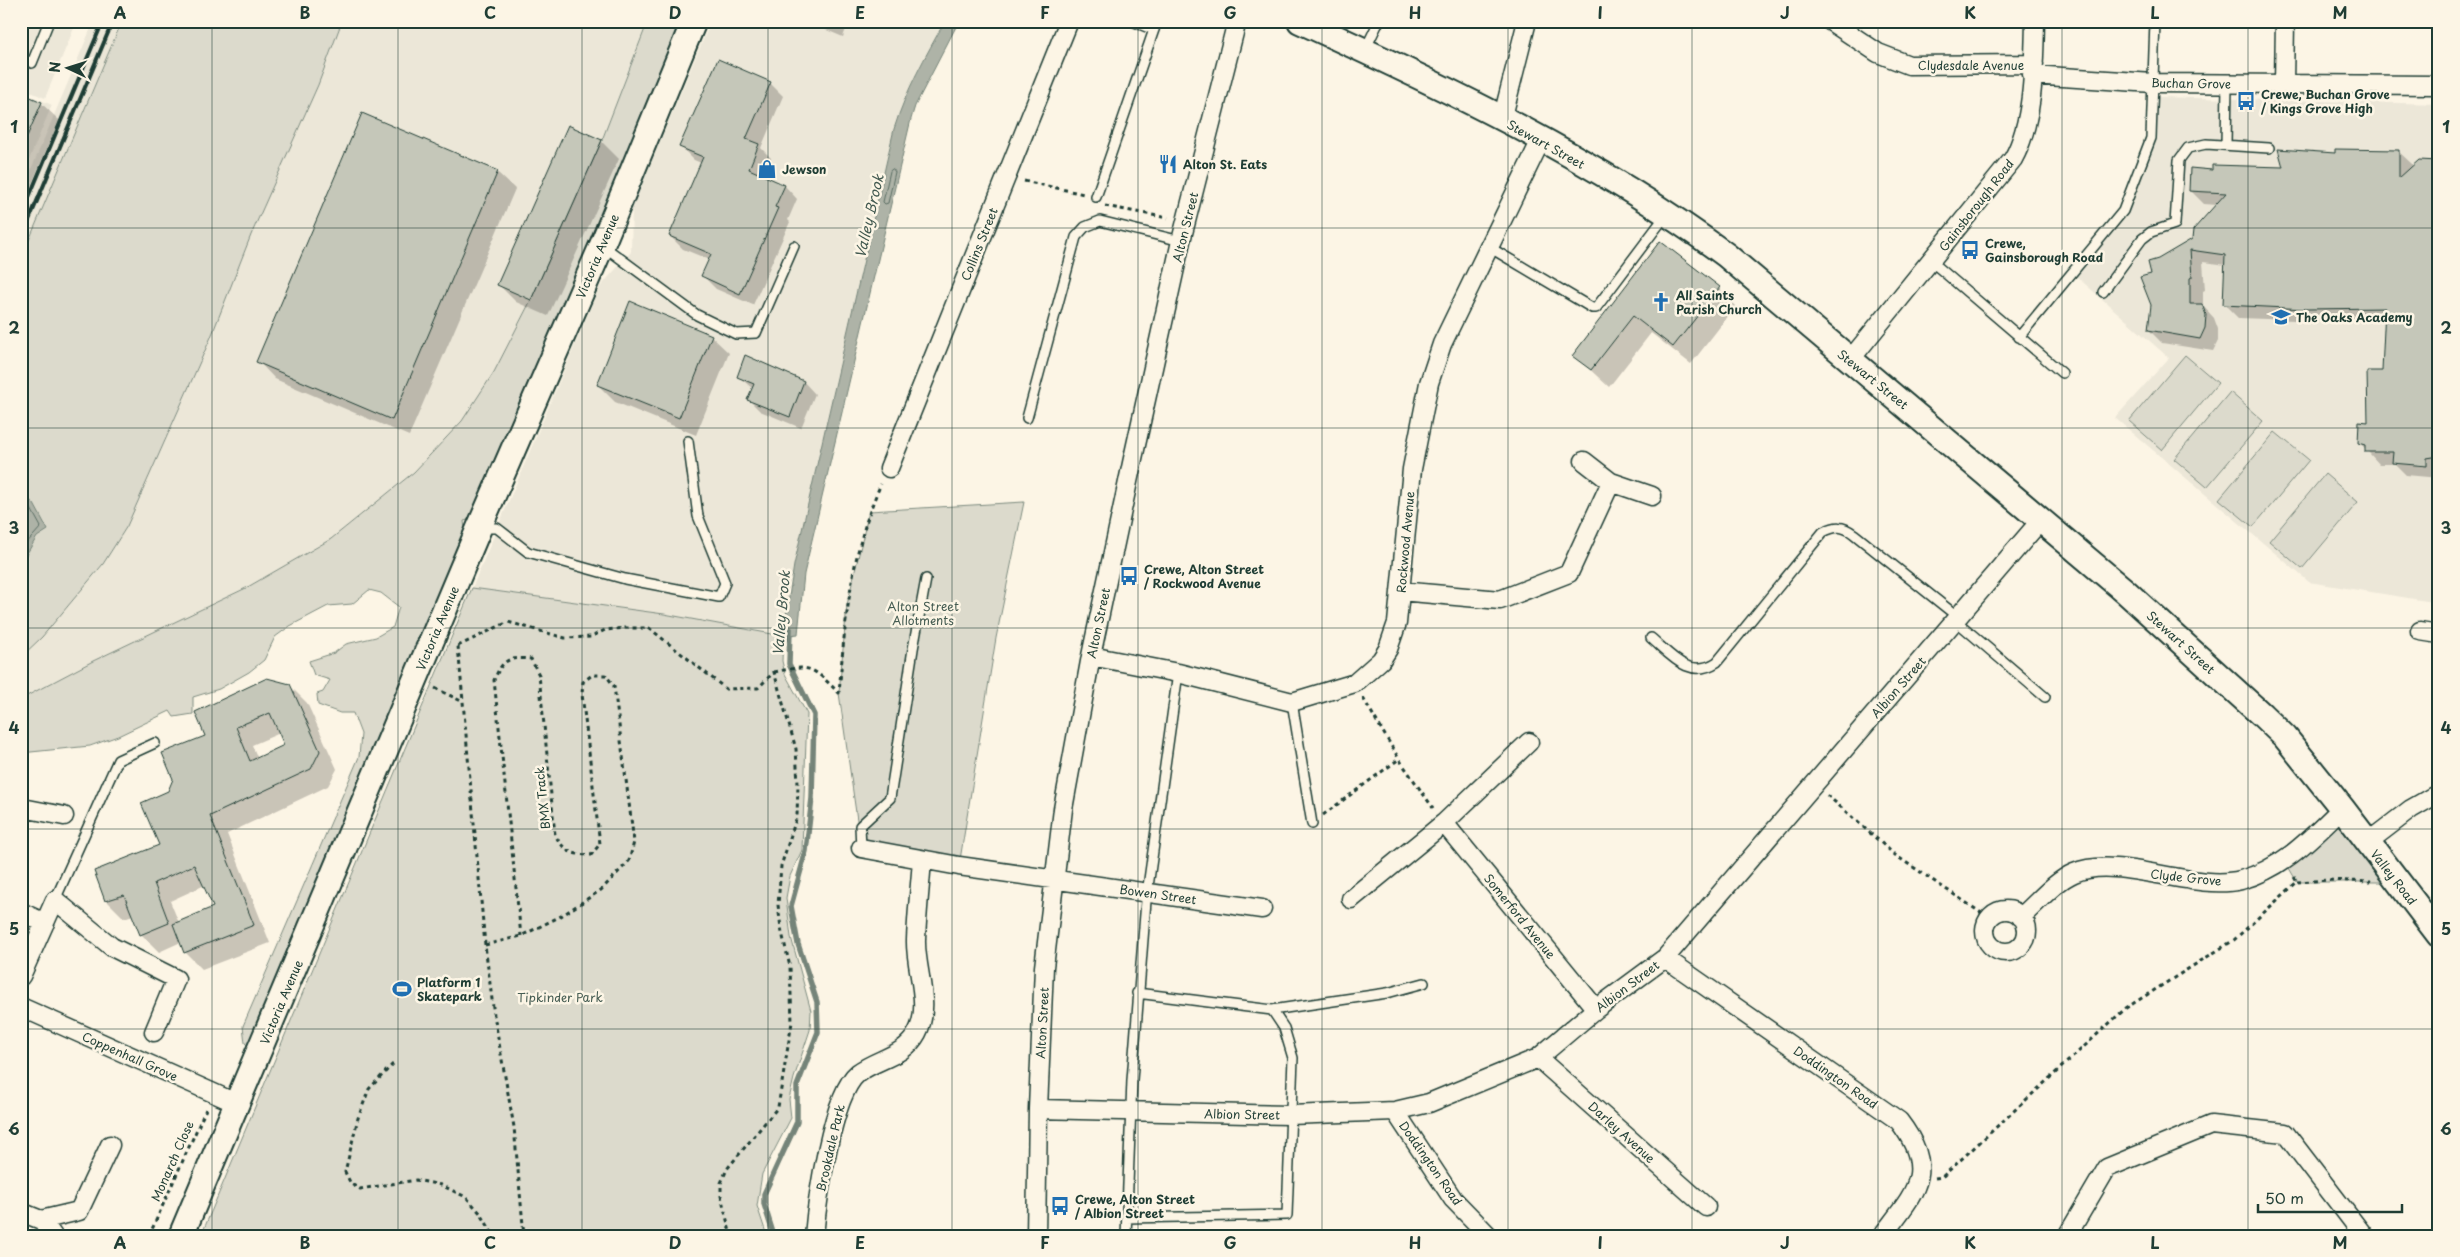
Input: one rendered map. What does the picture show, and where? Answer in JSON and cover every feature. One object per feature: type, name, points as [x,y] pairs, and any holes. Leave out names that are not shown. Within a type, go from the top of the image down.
[{"type":"street","name":"Victoria Avenue","points":[[181,1236],[482,521],[602,245],[694,21]]},
{"type":"street","name":"Collins Street","points":[[889,468],[1069,21]]},
{"type":"street","name":"Alton Street","points":[[1036,1236],[1038,1109],[1044,967],[1063,808],[1091,656],[1181,241],[1237,21]]},
{"type":"street","name":"Stewart Street","points":[[1300,21],[1437,83],[1541,140],[1667,214],[1726,255],[2125,591],[2262,715],[2285,737],[2368,842]]},
{"type":"street","points":[[1502,120],[1527,21]]},
{"type":"street","name":"Clydesdale Avenue","points":[[1830,21],[1878,53],[1909,65],[2033,70]]},
{"type":"street","name":"Gainsborough Road","points":[[1850,360],[2013,159],[2022,143],[2033,70],[2035,21]]},
{"type":"street","points":[[2284,84],[2285,21]]},
{"type":"street","name":"Buchan Grove","points":[[2033,70],[2153,83],[2439,85]]},
{"type":"street","name":"Rockwood Avenue","points":[[1292,702],[1354,683],[1371,671],[1388,649],[1397,623],[1412,468],[1430,383],[1442,344],[1541,140]]},
{"type":"street","points":[[1584,461],[1611,482],[1652,496]]},
{"type":"street","points":[[1400,591],[1500,600],[1569,573],[1611,482]]},
{"type":"street","name":"Albion Street","points":[[1038,1109],[1290,1115],[1395,1111],[1428,1103],[1538,1058],[1596,1009],[1665,958],[2041,520]]},
{"type":"street","points":[[2420,631],[2439,634]]},
{"type":"street","points":[[1091,656],[1178,673],[1292,702]]},
{"type":"street","points":[[1351,899],[1444,823],[1529,742]]},
{"type":"street","points":[[2368,842],[2411,809],[2439,793]]},
{"type":"street","name":"Clyde Grove","points":[[2022,917],[2054,887],[2073,873],[2096,867],[2208,881],[2239,880],[2285,861],[2342,808]]},
{"type":"street","points":[[21,814],[28,809],[64,816]]},
{"type":"street","name":"Somerford Avenue","points":[[1444,823],[1596,1009]]},
{"type":"street","name":"Valley Road","points":[[2368,842],[2439,935]]},
{"type":"street","points":[[861,848],[922,860],[1054,879]]},
{"type":"street","name":"Brookdale Park","points":[[814,1236],[823,1171],[842,1096],[858,1074],[908,1046],[917,1032],[922,1019],[923,1004],[916,962],[916,939],[922,860]]},
{"type":"street","name":"Bowen Street","points":[[1054,879],[1262,909]]},
{"type":"street","points":[[21,976],[55,900],[112,947],[176,980],[154,1032]]},
{"type":"street","points":[[2003,910],[2010,910],[2022,917],[2027,929],[2021,946],[2008,952],[2001,951],[1987,942],[1985,927],[1989,918],[1996,912],[2003,910]]},
{"type":"street","points":[[21,912],[45,923]]},
{"type":"street","name":"Doddington Road","points":[[1665,958],[1899,1121],[1914,1141],[1920,1162],[1919,1180]]},
{"type":"street","name":"Coppenhall Grove","points":[[21,1007],[238,1104]]},
{"type":"street","name":"Darley Avenue","points":[[1538,1058],[1706,1207]]},
{"type":"street","name":"Doddington Road","points":[[1395,1111],[1453,1199],[1489,1236]]},
{"type":"street","points":[[2067,1236],[2107,1168],[2211,1125],[2285,1133],[2364,1236]]},
{"type":"street","points":[[41,1220],[79,1211],[110,1145]]},
{"type":"street","points":[[1882,1236],[1910,1198],[1919,1180]]},
{"type":"street","points":[[21,1212],[41,1220],[53,1236]]},
{"type":"lane","points":[[21,58],[32,63],[49,21]]},
{"type":"lane","points":[[1096,197],[1155,26],[1132,21]]},
{"type":"lane","points":[[1364,50],[1379,21]]},
{"type":"lane","points":[[2019,337],[2123,211],[2151,138],[2155,21]]},
{"type":"lane","points":[[2226,145],[2227,84]]},
{"type":"lane","points":[[2103,292],[2142,239],[2151,232],[2175,224],[2179,160],[2182,153],[2196,145],[2269,148]]},
{"type":"lane","points":[[1489,247],[1592,308],[1596,308],[1667,214]]},
{"type":"lane","points":[[1028,418],[1076,237],[1085,227],[1100,221],[1181,241]]},
{"type":"lane","points":[[602,245],[697,315],[736,334],[756,333],[794,246]]},
{"type":"lane","points":[[1931,261],[2062,373]]},
{"type":"lane","points":[[482,521],[497,528],[528,552],[625,579],[719,597],[725,583],[698,516],[688,441]]},
{"type":"lane","points":[[1651,638],[1682,665],[1696,669],[1710,667],[1717,662],[1823,532],[1835,526],[1845,527],[1956,619],[2044,697]]},
{"type":"lane","points":[[861,848],[860,826],[890,798],[926,579]]},
{"type":"lane","points":[[1126,1236],[1137,993],[1147,892],[1178,673]]},
{"type":"lane","points":[[1292,702],[1312,824]]},
{"type":"lane","points":[[55,900],[118,760],[155,743]]},
{"type":"lane","points":[[1137,993],[1272,1010],[1387,993],[1424,982]]},
{"type":"lane","points":[[1126,1218],[1287,1215],[1293,1058],[1284,1028],[1272,1010]]},
{"type":"path","points":[[1006,177],[1096,197],[1101,205],[1186,222]]},
{"type":"path","points":[[458,646],[508,622],[565,638],[591,637],[605,630],[650,628],[726,690],[758,688],[774,672],[799,667],[815,670],[839,693],[846,605],[868,511],[889,468]]},
{"type":"path","points":[[436,632],[458,646]]},
{"type":"path","points":[[458,646],[485,945],[494,1015],[514,1127],[524,1236]]},
{"type":"path","name":"BMX Track","points":[[514,658],[531,659],[539,675],[555,835],[564,850],[576,854],[591,855],[600,844],[582,694],[583,682],[592,675],[606,675],[614,686],[634,842],[629,861],[601,890],[561,916],[521,936],[494,680],[500,665],[514,658]]},
{"type":"path","points":[[731,1236],[721,1183],[726,1169],[778,1107],[792,1022],[793,996],[790,967],[778,905],[782,866],[797,816],[798,784],[796,749],[774,672]]},
{"type":"path","points":[[416,680],[463,702]]},
{"type":"path","points":[[1354,683],[1399,759],[1444,823]]},
{"type":"path","points":[[1312,824],[1399,759]]},
{"type":"path","points":[[1814,784],[1894,855],[1989,918]]},
{"type":"path","points":[[2285,861],[2297,882]]},
{"type":"path","points":[[1919,1180],[1942,1177],[2126,1008],[2234,940],[2297,882],[2328,880],[2399,883]]},
{"type":"path","points":[[485,945],[521,936]]},
{"type":"path","points":[[393,1064],[369,1089],[358,1118],[345,1172],[351,1184],[360,1189],[416,1180],[441,1185],[466,1197],[481,1214],[494,1236]]},
{"type":"path","name":"Monarch Close","points":[[149,1236],[212,1094]]},
{"type":"shaded area","points":[[21,21],[77,21],[45,98],[21,88]]},
{"type":"shaded area","points":[[94,21],[122,21],[21,259],[21,193]]},
{"type":"shaded area","points":[[342,21],[648,21],[602,140],[531,300],[494,372],[462,421],[414,472],[331,539],[246,588],[93,661],[21,699],[21,657],[42,637],[103,564],[127,526],[211,337],[251,235],[318,85]]},
{"type":"shaded area","points":[[711,21],[945,21],[917,71],[894,129],[794,565],[783,636],[664,614],[472,588],[599,288],[631,252],[632,208]]},
{"type":"shaded area","points":[[21,92],[52,105],[21,179]]},
{"type":"shaded area","name":"The Oaks Academy","points":[[2157,97],[2439,104],[2439,603],[2309,582],[2115,418],[2169,358],[2076,276],[2128,213],[2155,140]]},
{"type":"green space","points":[[122,21],[342,21],[318,85],[251,235],[211,337],[127,526],[103,564],[42,637],[21,657],[21,259]]},
{"type":"green space","points":[[648,21],[685,21],[472,519],[464,521],[466,539],[252,1050],[245,1043],[243,1026],[359,757],[361,734],[353,713],[340,713],[318,705],[317,694],[323,692],[330,680],[314,675],[309,661],[334,653],[346,644],[376,637],[393,627],[399,607],[381,593],[369,590],[352,604],[328,606],[290,626],[275,637],[264,660],[249,672],[219,689],[193,697],[193,714],[174,717],[170,711],[118,736],[90,746],[21,753],[21,699],[93,661],[246,588],[331,539],[414,472],[462,421],[494,372],[531,300],[602,140]]},
{"type":"green space","points":[[2185,355],[2218,383],[2162,450],[2129,421]]},
{"type":"green space","points":[[2230,392],[2263,421],[2207,487],[2174,459]]},
{"type":"green space","points":[[2275,432],[2309,460],[2253,527],[2219,499]]},
{"type":"green space","points":[[2325,474],[2358,502],[2302,569],[2269,541]]},
{"type":"green space","name":"Alton Street Allotments","points":[[1024,502],[996,638],[959,866],[861,848],[839,693],[847,605],[869,511]]},
{"type":"green space","name":"Tipkinder Park","points":[[472,588],[664,614],[783,636],[782,661],[785,674],[807,714],[802,850],[790,876],[786,898],[791,937],[811,1011],[810,1030],[789,1099],[791,1118],[762,1174],[757,1206],[767,1236],[201,1236]]},
{"type":"green space","points":[[2337,813],[2388,882],[2297,882],[2285,861]]},
{"type":"water","points":[[945,21],[959,21],[915,106],[911,119],[804,574],[798,634],[783,636],[794,565],[894,129],[910,87]]},
{"type":"water","points":[[21,492],[34,504],[48,530],[37,537],[21,563]]},
{"type":"building","points":[[718,59],[771,82],[746,139],[759,144],[749,169],[785,185],[775,207],[778,208],[740,294],[701,276],[711,254],[669,236],[703,157],[679,147]]},
{"type":"building","points":[[21,93],[42,102],[21,150]]},
{"type":"building","points":[[362,113],[498,171],[392,420],[256,362]]},
{"type":"building","points":[[568,125],[602,140],[531,300],[497,285]]},
{"type":"building","points":[[2278,149],[2335,153],[2335,149],[2399,150],[2399,178],[2419,160],[2439,161],[2439,456],[2427,458],[2427,466],[2392,463],[2393,452],[2365,452],[2365,445],[2358,443],[2359,421],[2368,422],[2367,371],[2382,371],[2385,308],[2307,309],[2223,305],[2225,255],[2190,250],[2192,277],[2190,278],[2190,304],[2202,304],[2206,315],[2205,328],[2200,339],[2148,330],[2151,305],[2140,277],[2151,274],[2148,262],[2158,259],[2192,239],[2193,230],[2226,193],[2189,191],[2190,168],[2212,170],[2212,165],[2283,167]]},
{"type":"building","name":"All Saints Parish Church","points":[[1660,241],[1720,287],[1673,347],[1633,316],[1591,370],[1572,356]]},
{"type":"building","points":[[630,301],[712,335],[679,418],[597,385]]},
{"type":"building","points":[[745,355],[804,381],[790,417],[747,400],[754,384],[737,377]]},
{"type":"building","points":[[267,678],[290,684],[320,751],[311,769],[210,816],[254,925],[184,953],[173,924],[213,907],[194,865],[154,883],[169,923],[140,935],[124,895],[105,901],[94,871],[159,845],[141,803],[168,791],[173,779],[162,753],[205,736],[195,712]],"holes":[[[270,713],[284,745],[250,761],[236,727]]]},
{"type":"waterway","name":"Valley Brook","points":[[774,1236],[764,1204],[764,1194],[797,1122],[797,1086],[818,1032],[817,1002],[798,944],[791,906],[806,851],[812,798],[814,715],[789,664],[790,629]]},
{"type":"railway","points":[[21,216],[103,21]]},
{"type":"railway","points":[[21,239],[113,21]]},
{"type":"place","name":"Crewe, Buchan Grove / Kings Grove High","points":[[2246,101]]},
{"type":"place","name":"Alton St. Eats","points":[[1168,164]]},
{"type":"place","name":"Jewson","points":[[767,169]]},
{"type":"place","name":"Crewe, Gainsborough Road","points":[[1970,250]]},
{"type":"place","name":"All Saints Parish Church","points":[[1661,302]]},
{"type":"place","name":"The Oaks Academy","points":[[2281,317]]},
{"type":"place","name":"Crewe, Alton Street / Rockwood Avenue","points":[[1129,576]]},
{"type":"place","name":"Platform 1 Skatepark","points":[[402,989]]},
{"type":"place","name":"Crewe, Alton Street / Albion Street","points":[[1060,1206]]}]
